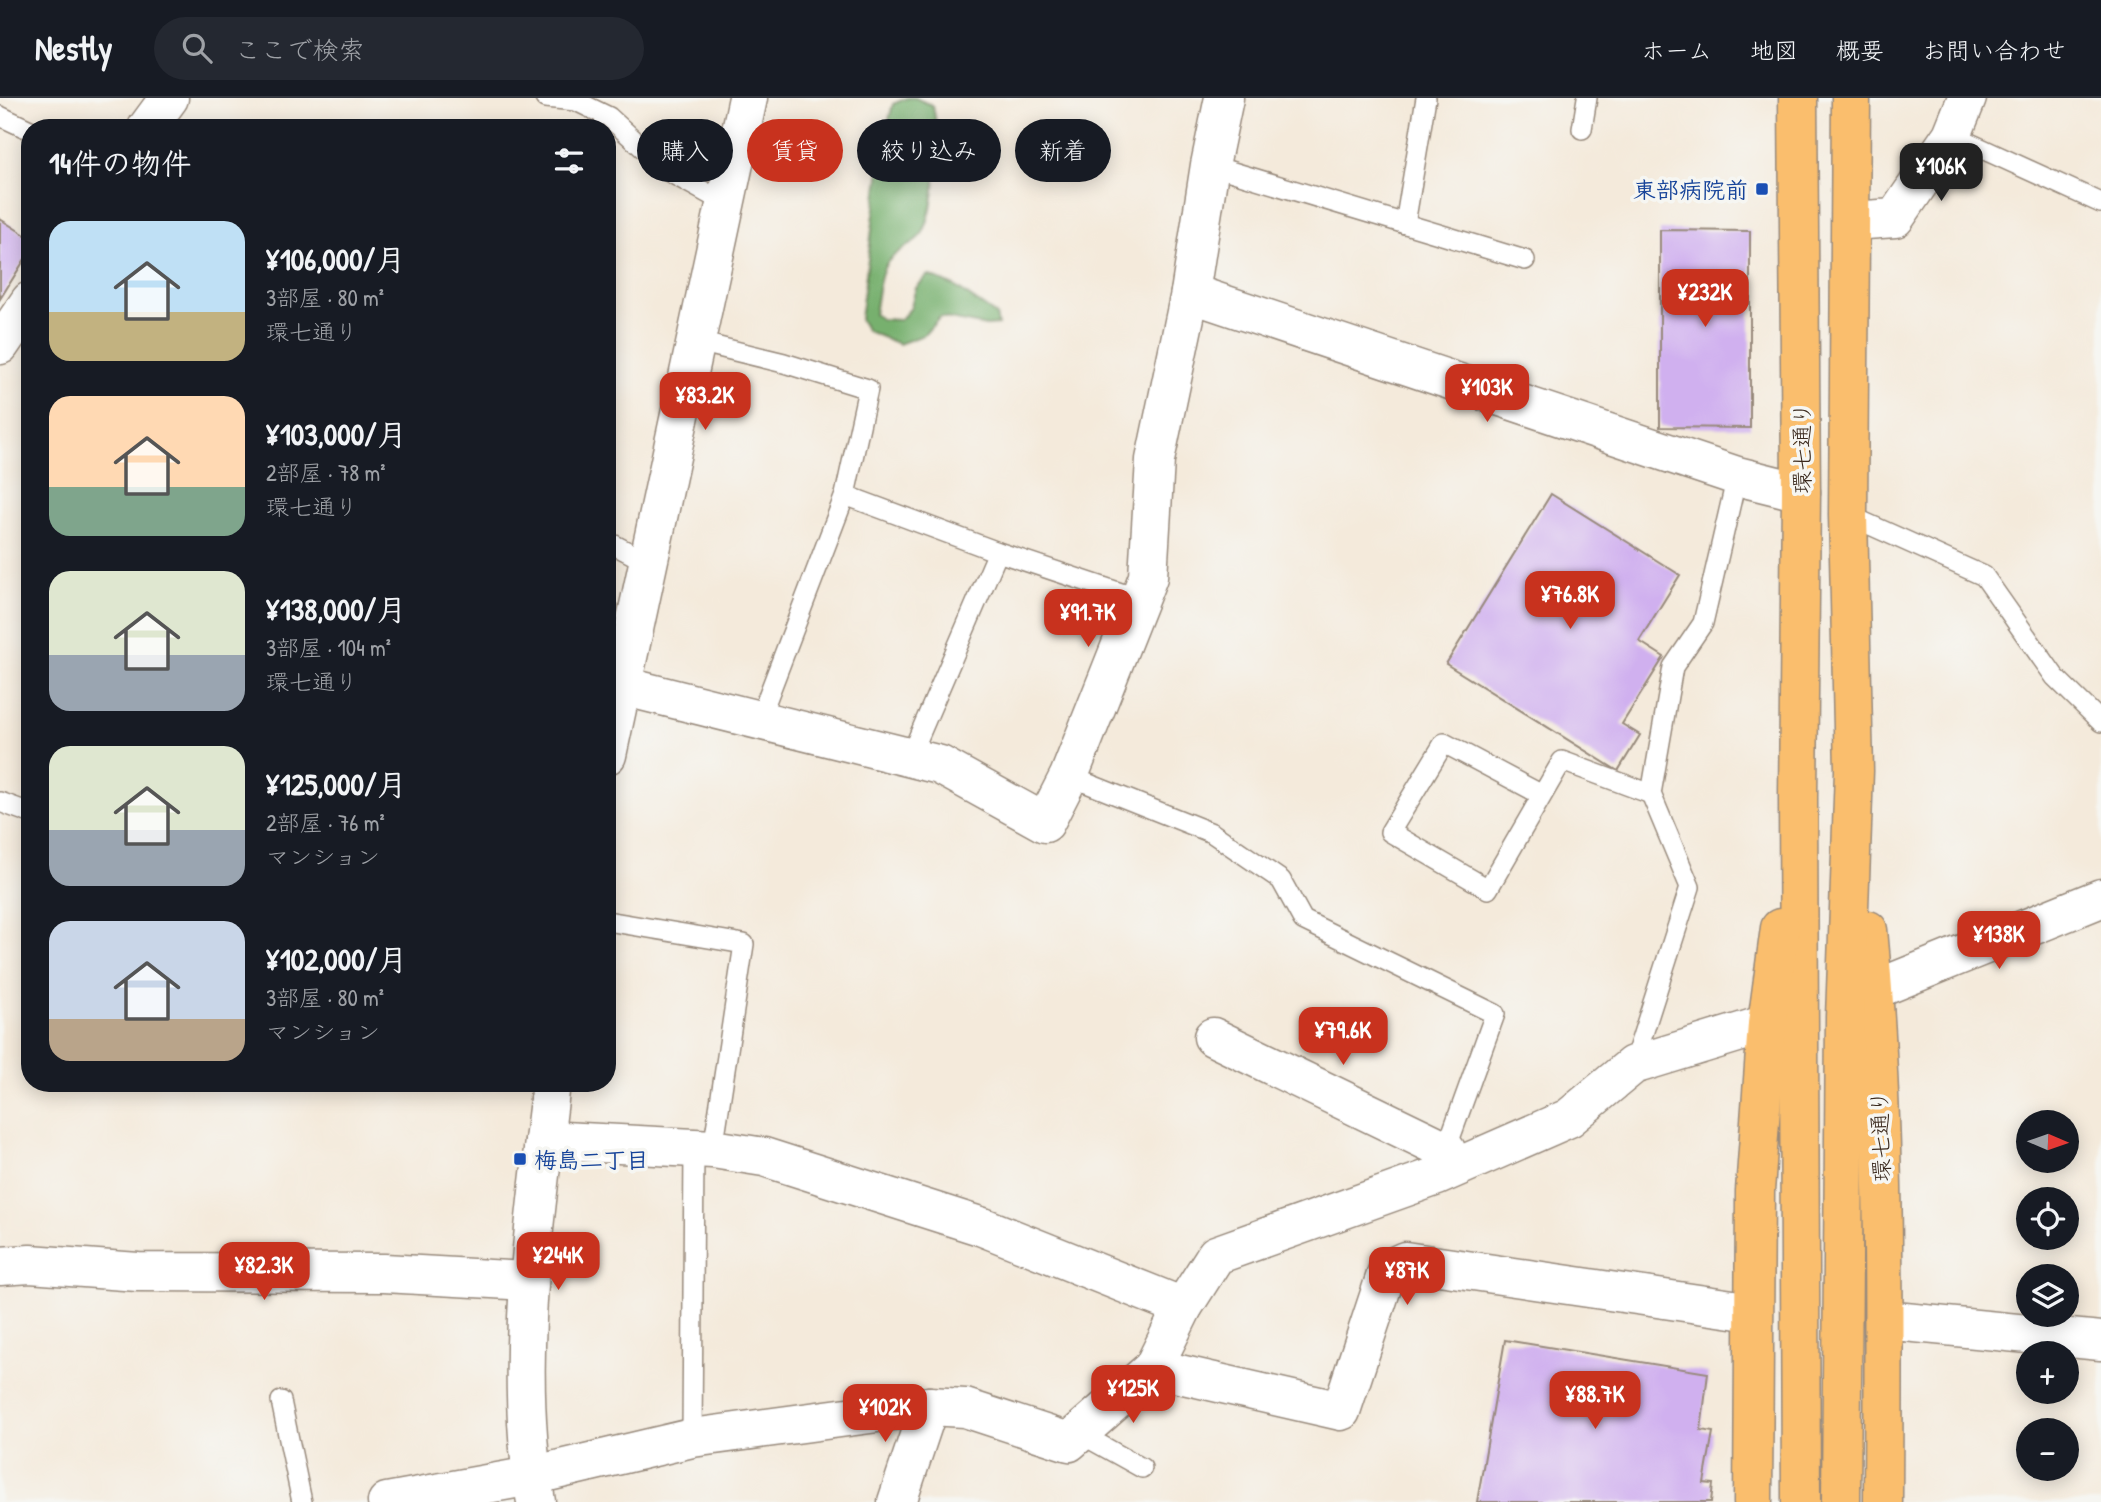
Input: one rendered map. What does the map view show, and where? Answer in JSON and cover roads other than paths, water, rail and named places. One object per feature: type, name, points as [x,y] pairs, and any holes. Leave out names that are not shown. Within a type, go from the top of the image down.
[{"type":"main road","name":"環七通り","points":[[1798,98],[1801,492],[1798,797],[1801,1502]]},
{"type":"main road","name":"環七通り","points":[[1841,1502],[1845,1017],[1854,771],[1848,515],[1851,98]]},
{"type":"main road","name":"環七通り","points":[[1854,771],[1874,990],[1881,1135],[1883,1502]]},
{"type":"main road","name":"環七通り","points":[[1753,1502],[1755,1191],[1767,1024],[1798,797]]},
{"type":"street","points":[[154,119],[169,98]]},
{"type":"street","points":[[748,98],[648,562],[617,679],[759,720],[940,765],[1045,823],[1069,776],[1148,577],[1155,460],[1190,293],[1210,165],[1224,98]]},
{"type":"street","points":[[1851,221],[1895,218],[1952,135],[1967,98]]},
{"type":"street","points":[[1190,293],[1737,476],[1801,492]]},
{"type":"street","points":[[0,345],[21,314]]},
{"type":"street","points":[[1874,990],[2101,898]]},
{"type":"street","points":[[387,1502],[533,1489],[692,1438],[929,1406],[965,1408],[1069,1442],[1153,1368],[1183,1307],[1216,1255],[1442,1163],[1569,1118],[1633,1065],[1767,1024]]},
{"type":"street","points":[[1213,1037],[1442,1163]]},
{"type":"street","points":[[533,1489],[526,1362],[528,1281],[550,1092]]},
{"type":"street","points":[[544,1140],[703,1149],[764,1157],[983,1227],[1183,1307]]},
{"type":"street","points":[[1153,1368],[1340,1411],[1388,1269],[1405,1261],[1753,1311]]},
{"type":"street","points":[[0,1266],[30,1264],[138,1272],[384,1273],[528,1281]]},
{"type":"street","points":[[1884,1320],[2101,1341]]},
{"type":"street","points":[[897,1502],[929,1406]]},
{"type":"lane","points":[[545,98],[576,101],[610,119]]},
{"type":"lane","points":[[1405,224],[1426,98]]},
{"type":"lane","points":[[1582,129],[1587,98]]},
{"type":"lane","points":[[0,116],[21,126]]},
{"type":"lane","points":[[616,124],[670,172],[725,203]]},
{"type":"lane","points":[[1952,135],[2101,203]]},
{"type":"lane","points":[[1210,165],[1525,260]]},
{"type":"lane","points":[[694,341],[784,363],[868,390],[845,495],[759,720]]},
{"type":"lane","points":[[1633,1065],[1690,887],[1651,794],[1672,667],[1703,623],[1737,476]]},
{"type":"lane","points":[[845,495],[998,552],[1139,599]]},
{"type":"lane","points":[[1848,515],[1984,576],[2055,677],[2101,722]]},
{"type":"lane","points":[[616,546],[648,562]]},
{"type":"lane","points":[[910,757],[998,552]]},
{"type":"lane","points":[[1542,795],[1444,743],[1390,832],[1488,889],[1562,761],[1651,794]]},
{"type":"lane","points":[[1069,776],[1212,833],[1281,880],[1303,920],[1495,1014],[1442,1163]]},
{"type":"lane","points":[[0,802],[21,810]]},
{"type":"lane","points":[[616,923],[744,944],[703,1149],[692,1438]]},
{"type":"lane","points":[[281,1401],[302,1502]]},
{"type":"lane","points":[[1079,1433],[1142,1468]]},
{"type":"place","name":"東部病院前","points":[[1762,189]]},
{"type":"place","name":"梅島二丁目","points":[[520,1159]]}]
